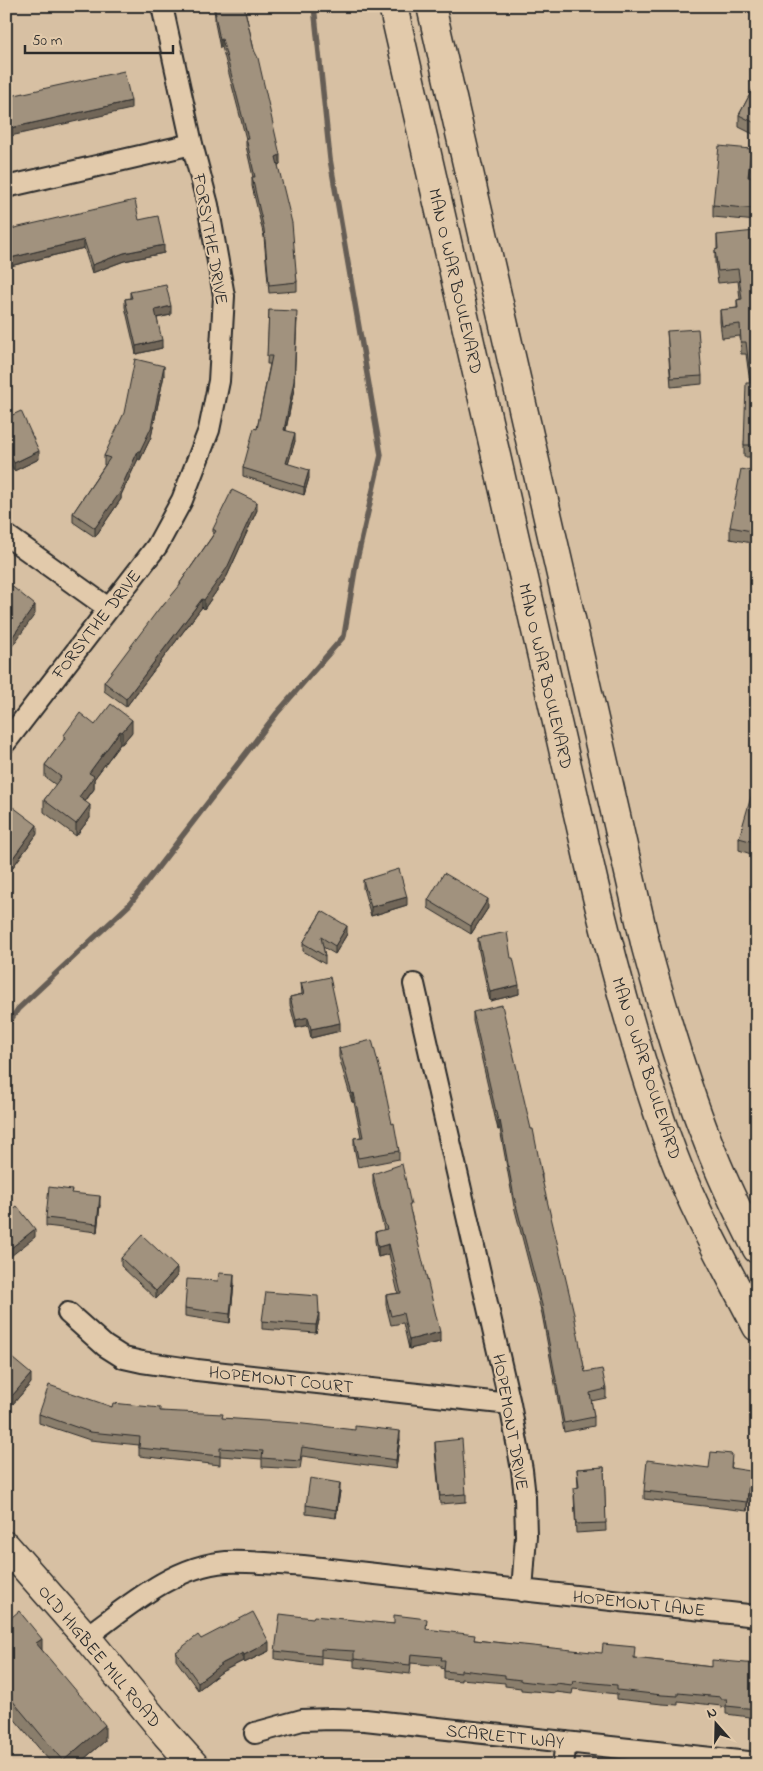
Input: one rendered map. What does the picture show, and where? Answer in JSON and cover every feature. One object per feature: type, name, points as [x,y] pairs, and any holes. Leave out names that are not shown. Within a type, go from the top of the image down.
[{"type":"main road","name":"MAN O WAR BOULEVARD","points":[[393,6],[594,887],[617,980],[645,1076],[672,1153],[697,1212],[757,1327]]},
{"type":"main road","name":"MAN O WAR BOULEVARD","points":[[430,6],[649,956],[669,1028],[704,1134],[740,1217],[757,1249]]},
{"type":"main road","name":"OLD HIGBEE MILL ROAD","points":[[6,1546],[194,1765]]},
{"type":"street","name":"FORSYTHE DRIVE","points":[[6,742],[157,546],[182,500],[209,430],[219,381],[224,296],[208,205],[192,144],[162,6]]},
{"type":"street","points":[[6,187],[192,144]]},
{"type":"street","points":[[6,535],[108,608]]},
{"type":"street","name":"HOPEMONT DRIVE","points":[[414,984],[510,1404],[522,1470],[526,1536],[522,1591]]},
{"type":"street","name":"HOPEMONT COURT","points":[[68,1313],[105,1346],[124,1358],[142,1362],[197,1370],[510,1404]]},
{"type":"street","points":[[86,1637],[156,1588],[178,1576],[202,1567],[224,1562],[257,1562],[302,1566],[522,1591]]},
{"type":"street","name":"HOPEMONT LANE","points":[[522,1591],[757,1616]]},
{"type":"street","name":"SCARLETT WAY","points":[[255,1733],[302,1720],[365,1720],[757,1763]]},
{"type":"street","points":[[563,1765],[566,1742]]},
{"type":"building","points":[[214,6],[244,6],[280,155],[276,157],[292,223],[297,282],[269,285],[264,229],[252,177],[255,177],[246,138],[248,138],[222,39],[220,40]]},
{"type":"building","points":[[124,71],[131,101],[6,129],[6,97]]},
{"type":"building","points":[[757,81],[757,124],[739,115]]},
{"type":"building","points":[[719,146],[751,149],[748,177],[757,178],[757,209],[713,205]]},
{"type":"building","points":[[135,200],[139,220],[158,216],[164,245],[124,253],[92,265],[84,240],[6,259],[6,230]]},
{"type":"building","points":[[755,231],[757,245],[757,445],[744,445],[746,383],[751,383],[746,342],[741,342],[740,324],[722,326],[720,310],[738,308],[737,300],[742,299],[738,269],[718,271],[715,250],[718,249],[717,235]]},
{"type":"building","points":[[166,285],[171,306],[155,310],[162,340],[136,346],[125,299],[132,298],[130,292]]},
{"type":"building","points":[[269,310],[297,311],[294,381],[284,430],[295,433],[286,463],[309,470],[304,487],[243,468],[254,428],[257,429],[272,356],[267,356]]},
{"type":"building","points":[[698,329],[702,376],[671,378],[667,331]]},
{"type":"building","points":[[135,359],[164,366],[151,428],[140,451],[138,451],[121,491],[95,528],[73,513],[110,458],[104,456],[124,413]]},
{"type":"building","points":[[21,411],[39,451],[14,463],[6,445],[6,418]]},
{"type":"building","points":[[741,469],[757,472],[757,532],[730,527]]},
{"type":"building","points":[[232,490],[257,502],[227,568],[126,699],[104,682],[161,606],[181,584],[216,531],[213,529]]},
{"type":"building","points":[[757,576],[757,588],[751,582]]},
{"type":"building","points":[[9,584],[35,605],[6,646],[6,589]]},
{"type":"building","points":[[111,704],[132,720],[122,732],[120,731],[89,773],[94,776],[79,797],[90,805],[76,824],[44,800],[61,777],[45,765],[66,737],[64,735],[80,713],[95,725]]},
{"type":"building","points":[[755,783],[757,783],[757,843],[739,838]]},
{"type":"building","points":[[13,807],[37,825],[10,862],[6,860],[6,816]]},
{"type":"building","points":[[399,869],[407,897],[371,907],[363,880]]},
{"type":"building","points":[[444,873],[488,899],[471,926],[428,900]]},
{"type":"building","points":[[757,887],[757,898],[751,892]]},
{"type":"building","points":[[322,911],[347,926],[335,946],[321,937],[325,956],[303,943]]},
{"type":"building","points":[[507,932],[511,958],[513,958],[519,985],[490,992],[478,938]]},
{"type":"building","points":[[330,977],[340,1023],[311,1029],[308,1017],[296,1020],[290,997],[304,994],[301,983]]},
{"type":"building","points":[[502,1005],[531,1129],[533,1129],[541,1175],[573,1309],[585,1372],[602,1369],[606,1389],[590,1393],[594,1417],[564,1423],[542,1305],[514,1197],[500,1120],[498,1121],[473,1012]]},
{"type":"building","points":[[372,1040],[392,1124],[394,1123],[399,1151],[358,1158],[354,1138],[363,1137],[354,1093],[352,1094],[339,1048]]},
{"type":"building","points":[[402,1164],[411,1205],[409,1205],[440,1332],[409,1340],[403,1313],[391,1316],[386,1295],[401,1293],[389,1244],[378,1247],[375,1232],[387,1229],[373,1174]]},
{"type":"building","points":[[49,1187],[72,1190],[71,1193],[100,1196],[97,1224],[46,1218]]},
{"type":"building","points":[[17,1206],[35,1229],[6,1252],[6,1215]]},
{"type":"building","points":[[142,1235],[177,1268],[156,1291],[121,1258]]},
{"type":"building","points":[[219,1273],[234,1274],[230,1314],[185,1308],[187,1279],[218,1281]]},
{"type":"building","points":[[266,1292],[318,1296],[319,1312],[316,1325],[262,1321]]},
{"type":"building","points":[[6,1353],[31,1374],[12,1396],[6,1391]]},
{"type":"building","points":[[49,1385],[112,1407],[113,1403],[160,1408],[160,1411],[223,1414],[222,1418],[295,1423],[355,1430],[355,1426],[400,1431],[396,1460],[302,1447],[300,1461],[262,1458],[263,1451],[220,1448],[220,1456],[139,1448],[140,1437],[90,1432],[39,1414]]},
{"type":"building","points":[[462,1439],[466,1494],[440,1496],[435,1442]]},
{"type":"building","points":[[711,1452],[732,1454],[731,1468],[750,1471],[747,1502],[644,1491],[647,1460],[709,1468]]},
{"type":"building","points":[[604,1467],[606,1523],[576,1524],[574,1488],[579,1487],[577,1469]]},
{"type":"building","points":[[310,1478],[340,1483],[336,1510],[306,1505]]},
{"type":"building","points":[[19,1611],[42,1639],[36,1643],[105,1725],[63,1761],[6,1693],[6,1622]]},
{"type":"building","points":[[253,1612],[269,1642],[223,1663],[198,1682],[176,1652],[198,1635],[201,1639]]},
{"type":"building","points":[[280,1614],[394,1624],[394,1615],[427,1619],[426,1629],[475,1635],[474,1640],[602,1653],[603,1644],[635,1647],[634,1658],[712,1667],[712,1660],[757,1664],[757,1709],[726,1706],[727,1699],[721,1699],[721,1697],[678,1693],[678,1696],[662,1695],[617,1690],[617,1685],[573,1681],[572,1685],[556,1683],[556,1685],[505,1678],[505,1675],[461,1670],[461,1673],[444,1671],[445,1660],[441,1660],[442,1657],[411,1654],[410,1665],[354,1659],[354,1651],[321,1649],[321,1656],[275,1651]]},
{"type":"waterway","points":[[6,1027],[18,1009],[129,905],[277,713],[344,636],[356,564],[381,455],[330,159],[314,6]]}]
